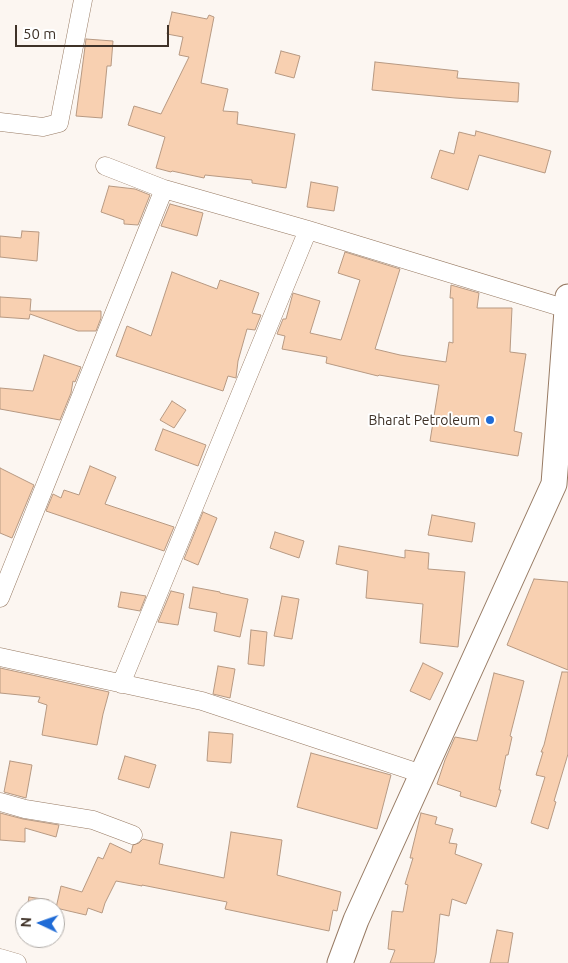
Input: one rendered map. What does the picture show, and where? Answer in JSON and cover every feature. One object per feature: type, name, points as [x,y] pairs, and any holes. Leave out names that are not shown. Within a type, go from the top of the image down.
[{"type":"street","points":[[0,122],[43,127],[59,123],[83,0]]},
{"type":"street","points":[[105,166],[164,189],[568,303],[554,484],[356,920],[340,963]]},
{"type":"street","points":[[0,598],[164,189]]},
{"type":"street","points":[[121,684],[308,230]]},
{"type":"street","points":[[0,658],[202,701],[422,774]]},
{"type":"street","points":[[0,802],[25,809],[93,820],[132,835]]},
{"type":"street","points":[[0,958],[17,963]]},
{"type":"building","points":[[172,12],[207,19],[209,15],[214,17],[201,83],[228,89],[223,111],[238,112],[237,124],[295,134],[286,188],[252,183],[252,180],[205,175],[204,178],[156,168],[165,137],[128,125],[134,106],[161,114],[189,57],[179,55],[183,37],[167,34]]},
{"type":"building","points":[[86,39],[113,41],[111,66],[107,66],[102,118],[76,116]]},
{"type":"building","points":[[281,51],[300,56],[294,78],[275,73]]},
{"type":"building","points":[[375,62],[458,71],[457,78],[519,83],[518,102],[372,90]]},
{"type":"building","points":[[476,131],[551,151],[545,173],[479,155],[468,190],[431,178],[440,150],[454,154],[459,132],[475,136]]},
{"type":"building","points":[[311,182],[338,187],[334,211],[307,207]]},
{"type":"building","points":[[109,186],[135,189],[150,195],[138,225],[124,224],[124,220],[101,212]]},
{"type":"building","points":[[170,204],[203,213],[197,236],[161,226]]},
{"type":"building","points":[[22,231],[39,232],[37,261],[0,257],[0,236],[21,238]]},
{"type":"building","points":[[345,252],[400,269],[375,349],[446,362],[449,342],[453,343],[453,298],[450,298],[451,285],[479,293],[477,308],[512,308],[510,352],[526,354],[514,431],[522,433],[518,456],[430,441],[439,385],[378,376],[326,363],[327,357],[282,349],[285,336],[277,334],[283,319],[286,319],[293,293],[320,301],[310,333],[341,340],[360,280],[338,273]]},
{"type":"building","points":[[172,272],[217,289],[220,280],[259,293],[252,313],[261,315],[255,330],[247,329],[238,361],[236,378],[228,376],[223,391],[116,356],[127,326],[151,336]]},
{"type":"building","points":[[0,297],[31,299],[30,311],[101,311],[101,318],[96,331],[78,331],[30,314],[29,319],[0,317]]},
{"type":"building","points":[[44,355],[81,367],[75,382],[73,381],[71,393],[60,420],[0,409],[0,388],[33,391]]},
{"type":"building","points":[[172,401],[186,410],[174,428],[160,420]]},
{"type":"building","points":[[163,429],[206,445],[198,466],[155,450]]},
{"type":"building","points":[[90,466],[116,477],[105,504],[174,527],[164,551],[46,511],[53,494],[61,498],[64,490],[79,495]]},
{"type":"building","points":[[0,468],[34,485],[12,538],[0,533]]},
{"type":"building","points":[[203,512],[217,518],[198,565],[184,559]]},
{"type":"building","points":[[432,515],[475,523],[472,542],[428,535]]},
{"type":"building","points":[[275,532],[304,541],[299,558],[270,548]]},
{"type":"building","points":[[339,546],[405,558],[405,550],[429,553],[428,569],[465,572],[458,647],[420,643],[423,604],[366,598],[368,571],[336,564]]},
{"type":"building","points":[[534,579],[568,582],[568,670],[507,645]]},
{"type":"building","points":[[193,587],[248,599],[240,637],[214,631],[217,613],[189,608]]},
{"type":"building","points":[[171,591],[184,594],[178,625],[158,622]]},
{"type":"building","points":[[121,592],[146,596],[140,611],[118,607]]},
{"type":"building","points":[[282,596],[299,599],[292,639],[274,636]]},
{"type":"building","points":[[251,630],[267,632],[264,666],[248,664]]},
{"type":"building","points":[[423,663],[443,673],[430,700],[410,691]]},
{"type":"building","points":[[218,666],[235,669],[230,698],[213,694]]},
{"type":"building","points":[[0,668],[109,692],[97,745],[42,735],[47,705],[38,702],[40,697],[0,693]]},
{"type":"building","points":[[562,672],[568,672],[568,754],[548,829],[531,823],[545,777],[536,775]]},
{"type":"building","points":[[494,673],[524,681],[510,736],[512,737],[508,755],[506,755],[499,790],[501,790],[496,807],[460,796],[461,792],[437,784],[455,737],[477,741]]},
{"type":"building","points":[[209,732],[233,734],[231,763],[207,761]]},
{"type":"building","points":[[311,753],[391,775],[377,829],[297,807]]},
{"type":"building","points":[[125,756],[156,765],[149,788],[118,779]]},
{"type":"building","points":[[10,761],[32,765],[26,798],[4,792]]},
{"type":"building","points":[[0,813],[59,825],[56,837],[25,828],[25,842],[0,840]]},
{"type":"building","points":[[421,813],[437,817],[435,824],[453,829],[449,843],[457,844],[455,854],[482,864],[466,904],[452,899],[449,916],[440,914],[434,963],[390,963],[395,950],[388,949],[392,911],[403,912],[408,885],[405,884],[413,858],[410,858]]},
{"type":"building","points":[[231,832],[282,840],[277,875],[341,892],[337,911],[333,910],[329,931],[225,909],[227,902],[116,881],[102,913],[88,908],[86,915],[65,910],[65,898],[58,898],[61,886],[82,892],[98,857],[103,859],[110,843],[131,853],[133,845],[143,839],[163,844],[159,864],[224,878]]},
{"type":"building","points":[[497,930],[513,933],[508,963],[490,963]]},
{"type":"place","name":"Bharat Petroleum","points":[[490,420]]}]
